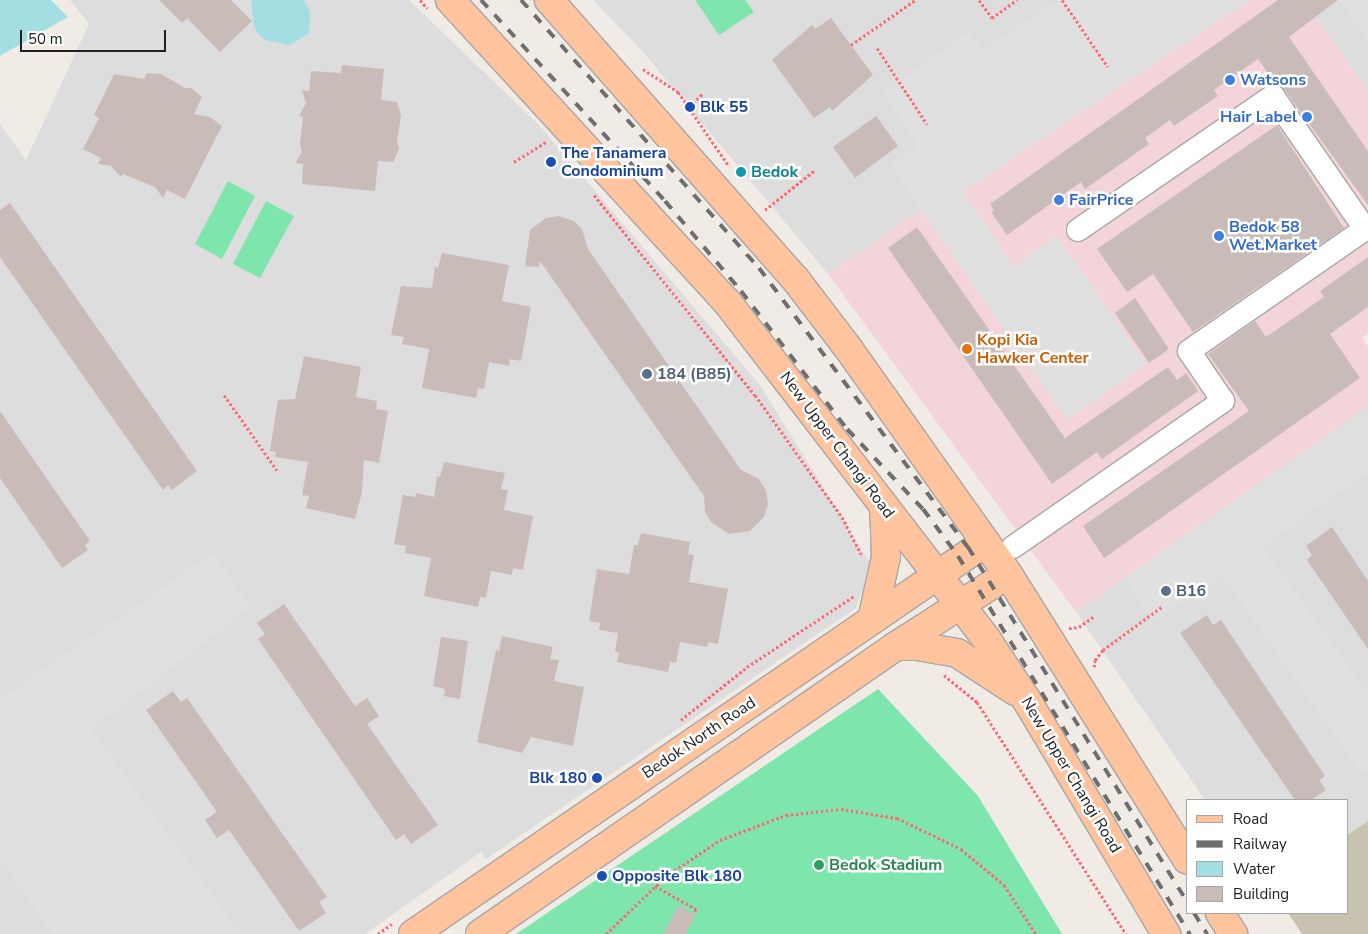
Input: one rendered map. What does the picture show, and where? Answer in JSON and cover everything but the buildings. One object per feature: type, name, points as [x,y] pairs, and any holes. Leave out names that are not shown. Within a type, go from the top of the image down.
[{"type":"main road","points":[[549,0],[748,225],[848,348],[1008,574],[1186,857]]},
{"type":"main road","name":"New Upper Changi Road","points":[[441,7],[727,302],[960,606],[1026,699],[1166,934]]},
{"type":"main road","points":[[872,620],[886,557],[884,506]]},
{"type":"main road","name":"Bedok North Road","points":[[413,934],[986,542]]},
{"type":"main road","points":[[480,934],[896,646],[1008,574]]},
{"type":"main road","points":[[896,646],[917,646],[957,653],[1026,699]]},
{"type":"main road","points":[[1221,914],[1233,934]]},
{"type":"street","points":[[1013,546],[1223,400],[1188,351],[1366,228],[1273,96],[1078,230]]},
{"type":"path","points":[[420,0],[441,7]]},
{"type":"path","points":[[851,45],[915,0]]},
{"type":"path","points":[[979,0],[992,18],[1017,0]]},
{"type":"path","points":[[1062,0],[1108,66]]},
{"type":"path","points":[[877,48],[927,124]]},
{"type":"path","points":[[634,64],[678,92],[690,107],[703,93]]},
{"type":"path","points":[[541,134],[552,145]]},
{"type":"path","points":[[514,162],[547,141]]},
{"type":"path","points":[[748,225],[815,170]]},
{"type":"path","points":[[588,187],[755,394],[842,516],[863,558]]},
{"type":"path","points":[[224,395],[277,470]]},
{"type":"path","points":[[747,666],[856,594],[858,590]]},
{"type":"path","points":[[1096,673],[1095,660],[1103,650],[1163,606]]},
{"type":"path","points":[[936,670],[977,702],[1126,934]]},
{"type":"path","points":[[606,934],[654,886],[708,847],[760,823],[820,810],[868,812],[924,829],[972,857],[1009,891],[1036,934]]},
{"type":"path","points":[[654,886],[696,910],[694,913]]},
{"type":"shaded area","points":[[70,0],[409,0],[539,125],[760,385],[872,566],[856,608],[486,859],[481,852],[365,934],[0,934],[0,124],[26,160],[89,24]]},
{"type":"shaded area","points":[[593,0],[1225,0],[828,274],[642,51]]},
{"type":"shaded area","points":[[1057,0],[1250,0],[963,192],[1014,266],[1057,236],[1146,364],[1067,420],[890,165],[918,146],[883,93],[968,32],[983,50]]},
{"type":"shaded area","points":[[1225,0],[1303,0],[1368,90],[1368,333],[1362,338],[1368,347],[1368,406],[1076,612],[828,274]]},
{"type":"shaded area","points":[[1303,0],[1368,0],[1368,90]]},
{"type":"shaded area","points":[[1339,0],[1368,0],[1368,42]]},
{"type":"shaded area","points":[[1368,406],[1368,821],[1348,834],[1348,799],[1204,799],[1076,612]]},
{"type":"shaded area","name":"B16","points":[[1368,410],[1368,472],[1263,546],[1368,694],[1368,768],[1361,773],[1222,575],[1154,622],[1125,580]]},
{"type":"shaded area","points":[[213,553],[250,608],[91,729],[241,934],[53,934],[0,859],[0,699]]},
{"type":"shaded area","points":[[1368,821],[1368,934],[1302,934],[1289,914],[1348,914],[1348,834]]},
{"type":"green space","points":[[695,0],[745,0],[754,12],[719,35]]},
{"type":"green space","points":[[228,181],[255,196],[222,259],[195,244]]},
{"type":"green space","points":[[266,201],[294,216],[260,278],[233,264]]},
{"type":"green space","name":"Bedok Stadium","points":[[878,689],[978,796],[1062,934],[516,934]]},
{"type":"water","points":[[0,0],[51,0],[68,17],[0,56]]},
{"type":"water","points":[[251,0],[304,0],[310,12],[309,33],[290,45],[268,41],[259,35],[254,26]]},
{"type":"railway","points":[[481,0],[665,201],[741,291],[847,429],[923,509],[958,556],[1190,934]]},
{"type":"railway","points":[[521,0],[759,268],[968,547],[1186,899]]},
{"type":"railway","points":[[1195,914],[1207,934]]},
{"type":"place","name":"Watsons","points":[[1230,80]]},
{"type":"place","name":"Blk 55","points":[[690,107]]},
{"type":"place","name":"Hair Label","points":[[1307,117]]},
{"type":"place","name":"The Tanamera Condominium","points":[[551,162]]},
{"type":"place","name":"Bedok","points":[[741,172]]},
{"type":"place","name":"FairPrice","points":[[1059,200]]},
{"type":"place","name":"Bedok 58 Wet.Market","points":[[1219,236]]},
{"type":"place","name":"Kopi Kia Hawker Center","points":[[967,349]]},
{"type":"place","name":"184 (B85)","points":[[647,374]]},
{"type":"place","name":"B16","points":[[1166,591]]},
{"type":"place","name":"Blk 180","points":[[597,778]]},
{"type":"place","name":"Bedok Stadium","points":[[819,865]]},
{"type":"place","name":"Opposite Blk 180","points":[[602,876]]}]
